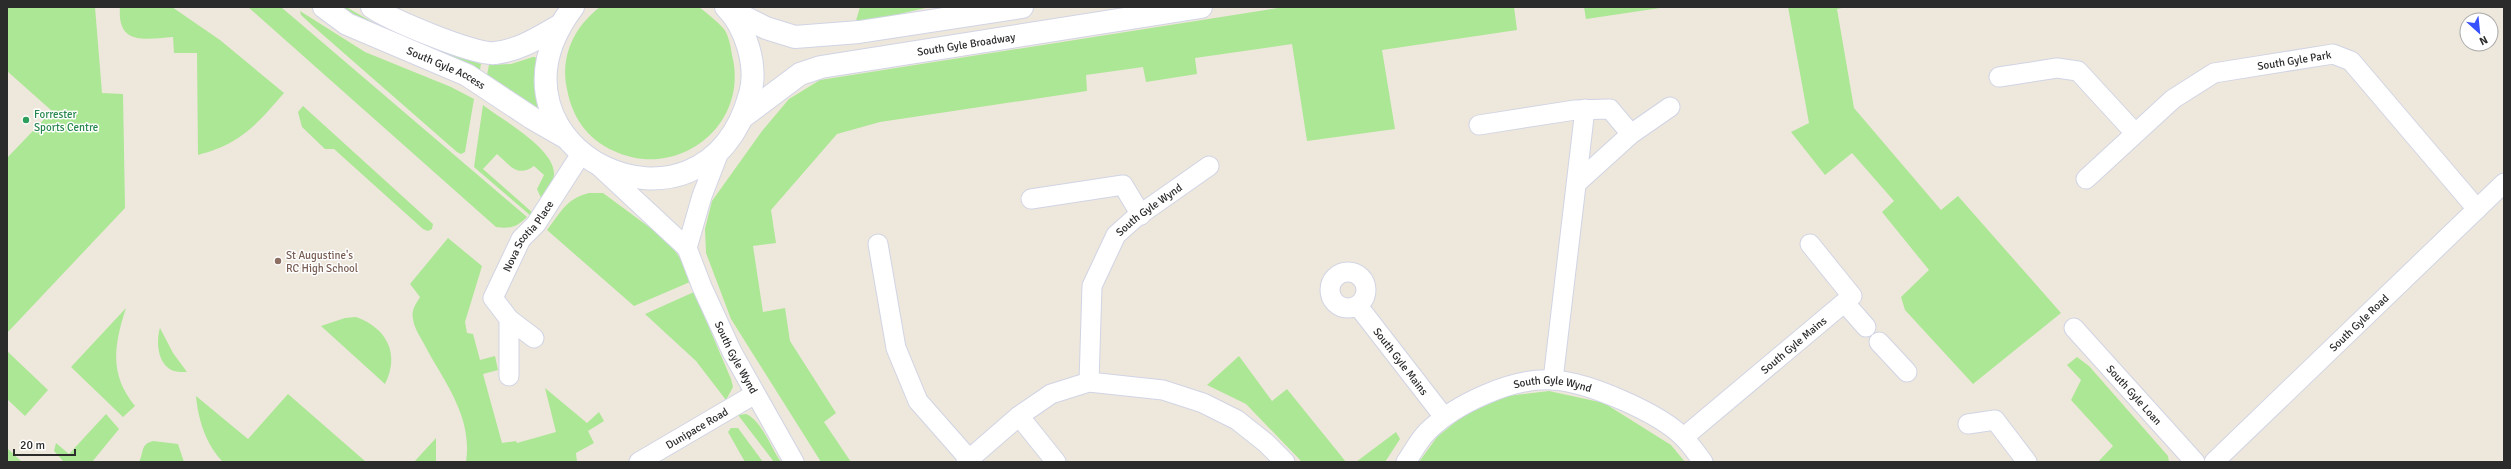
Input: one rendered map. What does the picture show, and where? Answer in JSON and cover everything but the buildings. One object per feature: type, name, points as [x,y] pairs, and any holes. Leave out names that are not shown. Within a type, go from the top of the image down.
[{"type":"street","name":"South Gyle Access","points":[[324,7],[347,24],[466,75],[532,118],[565,136]]},
{"type":"street","points":[[372,7],[441,39],[493,54],[524,46],[559,26]]},
{"type":"street","points":[[573,7],[559,26],[548,53],[546,82],[552,111],[565,136],[581,154],[600,167],[629,177],[661,178],[692,170],[719,152],[733,136],[744,116],[752,89],[751,60],[743,33],[727,8]]},
{"type":"street","points":[[727,8],[766,28],[795,38],[859,32],[1022,7]]},
{"type":"street","name":"South Gyle Broadway","points":[[744,116],[800,74],[821,67],[1201,7]]},
{"type":"street","name":"South Gyle Park","points":[[2086,179],[2173,100],[2214,73],[2333,54],[2351,61],[2477,209]]},
{"type":"street","points":[[1999,77],[2057,68],[2078,71],[2135,133]]},
{"type":"street","points":[[1578,182],[1631,134],[1670,107]]},
{"type":"street","points":[[1479,125],[1585,109],[1610,109],[1631,134]]},
{"type":"street","points":[[1553,380],[1578,182],[1585,109]]},
{"type":"street","points":[[688,248],[702,196],[719,152]]},
{"type":"street","name":"Nova Scotia Place","points":[[534,338],[509,319],[493,298],[521,239],[536,224],[581,154]]},
{"type":"street","name":"South Gyle Wynd","points":[[1089,382],[1092,286],[1116,235],[1209,166]]},
{"type":"street","name":"South Gyle Wynd","points":[[600,167],[688,248],[702,287],[755,394],[794,462]]},
{"type":"street","name":"South Gyle Road","points":[[2214,462],[2504,183]]},
{"type":"street","points":[[1031,199],[1123,185],[1141,215]]},
{"type":"street","points":[[878,244],[899,355],[918,401],[968,460],[1019,416],[1051,394],[1089,382],[1163,390],[1203,403],[1237,420],[1266,443],[1285,462]]},
{"type":"street","points":[[1810,244],[1852,296],[1845,303],[1866,327]]},
{"type":"street","name":"South Gyle Mains","points":[[1684,438],[1845,303]]},
{"type":"street","name":"South Gyle Mains","points":[[1358,306],[1444,417]]},
{"type":"street","points":[[509,319],[509,376]]},
{"type":"street","name":"South Gyle Loan","points":[[2074,328],[2195,462]]},
{"type":"street","points":[[1879,342],[1908,372]]},
{"type":"street","name":"South Gyle Wynd","points":[[1406,462],[1426,433],[1444,417],[1477,399],[1512,385],[1553,380],[1604,392],[1645,411],[1684,438],[1703,462]]},
{"type":"street","name":"Dunipace Road","points":[[639,462],[755,394]]},
{"type":"street","points":[[1019,416],[1056,462]]},
{"type":"street","points":[[1968,424],[1995,420],[2027,462]]},
{"type":"green space","points":[[7,7],[95,7],[102,93],[123,94],[125,208],[7,333],[7,158],[52,111],[7,71]]},
{"type":"green space","points":[[120,7],[172,7],[220,40],[284,93],[265,115],[247,132],[226,145],[198,155],[197,53],[174,53],[173,37],[143,39],[128,34],[123,28],[120,20]]},
{"type":"green space","points":[[248,7],[281,7],[527,217],[520,223],[513,226],[505,228],[496,227]]},
{"type":"green space","points":[[334,7],[346,7],[390,32],[481,64],[479,75]]},
{"type":"green space","points":[[600,7],[699,7],[724,29],[732,55],[735,80],[730,104],[719,124],[704,140],[684,152],[662,158],[638,158],[614,151],[604,146],[582,126],[569,99],[565,77],[566,65],[571,43],[576,33]]},
{"type":"green space","points":[[860,7],[930,7],[855,24]]},
{"type":"green space","points":[[1284,7],[1514,7],[1517,30],[1382,50],[1395,129],[1307,141],[1292,44],[1195,58],[1197,74],[1146,82],[1143,67],[1086,75],[1087,91],[880,122],[837,134],[771,210],[776,243],[753,246],[763,312],[785,308],[790,341],[836,413],[824,422],[851,462],[821,462],[731,319],[706,253],[705,229],[712,201],[762,131],[789,99],[820,80]]},
{"type":"green space","points":[[1584,7],[1667,7],[1586,19]]},
{"type":"green space","points":[[1788,7],[1847,7],[1837,9],[1854,108],[1941,210],[1958,196],[2061,313],[1973,384],[1905,310],[1901,297],[1929,270],[1882,212],[1894,201],[1852,153],[1825,175],[1791,132],[1809,123]]},
{"type":"green space","points":[[300,11],[365,52],[451,87],[474,99],[465,152],[461,154],[457,152],[314,27],[301,15]]},
{"type":"green space","points":[[533,57],[537,60],[538,91],[542,112],[486,80],[489,65],[511,64]]},
{"type":"green space","points":[[483,105],[537,145],[552,165],[554,175],[551,185],[542,200],[537,189],[544,175],[534,166],[523,171],[514,169],[497,154],[483,169],[533,213],[531,216],[474,167]]},
{"type":"green space","points":[[303,106],[433,224],[432,229],[428,231],[423,229],[334,149],[325,149],[302,127],[298,112]]},
{"type":"green space","points":[[589,193],[603,193],[668,241],[684,264],[690,282],[634,306],[547,230],[560,212],[569,203]]},
{"type":"green space","points":[[448,238],[482,266],[465,322],[467,333],[473,334],[480,360],[495,356],[498,370],[483,374],[502,443],[516,441],[517,443],[556,432],[545,388],[587,423],[599,412],[604,421],[588,431],[594,443],[576,453],[577,462],[466,462],[467,445],[461,414],[448,386],[417,332],[413,319],[413,313],[414,307],[420,297],[410,284]]},
{"type":"green space","points":[[694,292],[731,379],[733,387],[726,400],[696,361],[645,314]]},
{"type":"green space","points":[[126,308],[119,334],[116,359],[121,382],[135,406],[123,417],[71,367]]},
{"type":"green space","points":[[356,317],[376,328],[388,343],[391,353],[391,362],[385,384],[321,326],[345,318]]},
{"type":"green space","points":[[160,328],[173,353],[187,372],[174,371],[164,364],[158,346]]},
{"type":"green space","points":[[7,351],[48,390],[25,416],[7,399]]},
{"type":"green space","points":[[1239,356],[1272,401],[1287,389],[1346,462],[1302,462],[1246,404],[1207,385]]},
{"type":"green space","points":[[2077,357],[2089,366],[2168,456],[2169,462],[2098,462],[2113,446],[2071,400],[2081,380],[2067,365]]},
{"type":"green space","points":[[1549,391],[1604,403],[1671,445],[1685,462],[1419,462],[1437,437],[1464,415],[1507,396]]},
{"type":"green space","points":[[288,394],[366,462],[223,462],[212,448],[204,431],[196,396],[248,439]]},
{"type":"green space","points":[[106,414],[119,429],[92,462],[64,462],[54,451],[56,443],[69,454]]},
{"type":"green space","points":[[746,414],[757,422],[781,462],[774,462],[738,415]]},
{"type":"green space","points":[[731,428],[738,428],[763,462],[745,462],[728,432]]},
{"type":"green space","points":[[1396,432],[1400,439],[1385,462],[1356,462]]},
{"type":"green space","points":[[436,438],[436,462],[414,462]]},
{"type":"green space","points":[[153,441],[178,444],[184,462],[139,462],[146,444]]},
{"type":"green space","points":[[7,448],[22,462],[7,462]]},
{"type":"place","name":"Forrester Sports Centre","points":[[26,120]]},
{"type":"place","name":"St Augustine's RC High School","points":[[278,261]]}]
